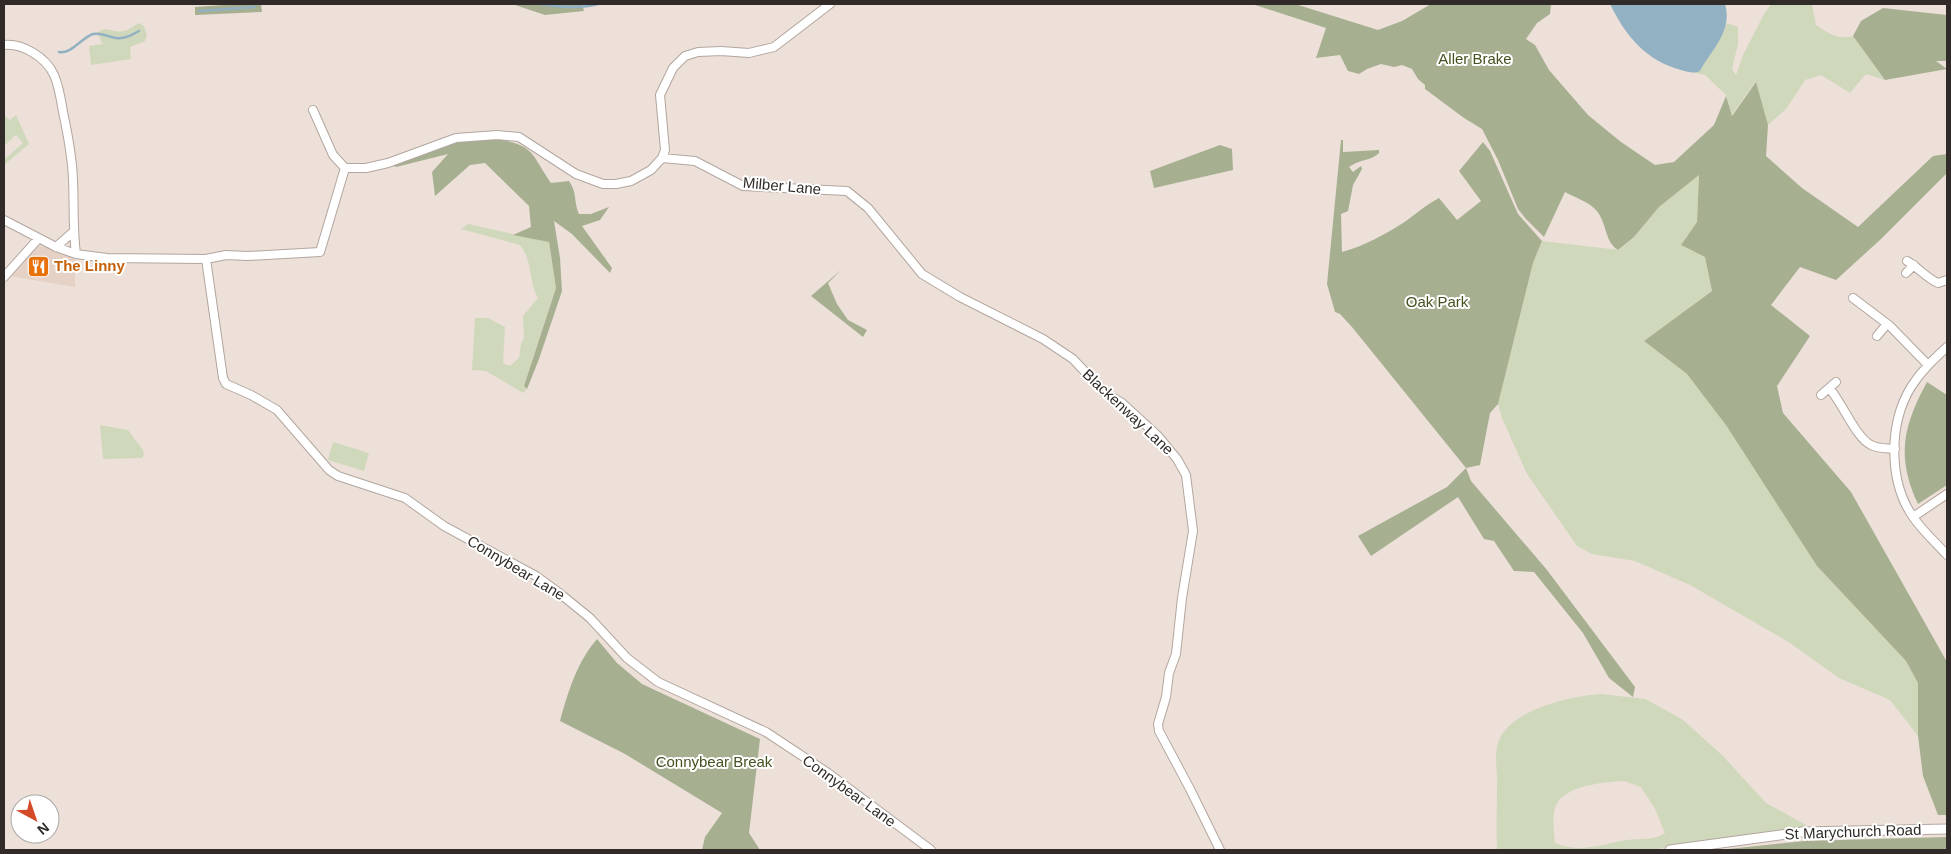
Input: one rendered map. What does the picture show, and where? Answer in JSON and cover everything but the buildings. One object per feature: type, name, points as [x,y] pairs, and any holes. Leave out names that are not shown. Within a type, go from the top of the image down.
[{"type":"street","points":[[313,110],[333,155],[345,168],[366,168],[388,163],[456,138],[487,135],[519,137],[576,174],[603,184],[631,181],[651,170],[662,158],[665,150],[660,95],[673,68],[686,56],[698,52],[749,53],[774,47],[830,4]]},
{"type":"street","points":[[4,45],[16,45],[30,51],[53,73],[59,91],[69,142],[72,167],[73,232],[76,254]]},
{"type":"street","name":"Milber Lane","points":[[662,158],[695,161],[743,186],[848,191]]},
{"type":"street","points":[[4,220],[38,239],[76,254],[125,259],[206,259],[226,255],[256,256],[320,252],[345,168]]},
{"type":"street","name":"Blackenway Lane","points":[[848,191],[868,208],[922,274],[960,297],[1043,339],[1073,359],[1104,392],[1122,403],[1158,436],[1177,459],[1186,475],[1193,531],[1182,598],[1176,654],[1169,673],[1166,697],[1158,724],[1159,731],[1220,850]]},
{"type":"street","points":[[56,247],[73,232]]},
{"type":"street","points":[[4,277],[38,239]]},
{"type":"street","name":"Connybear Lane","points":[[206,259],[223,378],[226,384],[250,394],[277,410],[329,470],[338,476],[405,498],[444,526],[536,576],[590,618],[627,658],[658,682],[766,732],[828,773],[931,850]]},
{"type":"street","points":[[1906,273],[1910,263],[1931,280],[1938,283],[1947,280]]},
{"type":"street","points":[[1853,298],[1887,324],[1928,365]]},
{"type":"street","points":[[1877,336],[1887,324]]},
{"type":"street","points":[[1947,347],[1928,365],[1910,388],[1897,422],[1895,449],[1897,476],[1903,498],[1913,517],[1947,555]]},
{"type":"street","points":[[1821,395],[1836,382]]},
{"type":"street","points":[[1829,388],[1837,396],[1863,440],[1877,447],[1895,449]]},
{"type":"street","points":[[1913,517],[1947,494]]},
{"type":"street","name":"St Marychurch Road","points":[[1670,850],[1802,832],[1947,829]]},
{"type":"shaded area","points":[[37,245],[75,258],[75,287],[9,276]]},
{"type":"green space","points":[[261,4],[262,12],[195,15],[195,7]]},
{"type":"green space","points":[[512,4],[582,4],[584,11],[545,15]]},
{"type":"green space","name":"Aller Brake","points":[[1252,4],[1295,4],[1378,30],[1402,21],[1431,4],[1551,4],[1550,14],[1537,23],[1526,39],[1535,45],[1549,70],[1588,115],[1621,142],[1655,165],[1674,162],[1714,125],[1726,96],[1732,116],[1756,82],[1768,125],[1766,156],[1802,188],[1858,227],[1933,156],[1947,154],[1947,173],[1881,239],[1836,280],[1800,267],[1771,305],[1810,336],[1777,386],[1783,413],[1851,492],[1947,662],[1947,815],[1938,815],[1923,776],[1918,736],[1918,683],[1906,661],[1817,566],[1726,425],[1687,374],[1644,341],[1712,291],[1705,257],[1681,245],[1697,222],[1699,175],[1659,207],[1634,237],[1618,250],[1610,242],[1600,215],[1596,210],[1565,192],[1544,237],[1518,209],[1498,160],[1482,129],[1425,89],[1425,85],[1418,79],[1412,69],[1402,65],[1394,67],[1381,64],[1359,74],[1348,71],[1340,55],[1316,58],[1326,28]]},
{"type":"green space","points":[[1771,4],[1812,4],[1816,25],[1838,36],[1853,36],[1885,80],[1866,74],[1850,93],[1821,75],[1805,80],[1787,108],[1768,125],[1755,82],[1731,116],[1726,95],[1705,75],[1691,72],[1700,71],[1720,39],[1727,23],[1738,27],[1738,44],[1732,69],[1736,75],[1743,55]]},
{"type":"green space","points":[[1883,8],[1947,15],[1947,61],[1936,61],[1947,69],[1885,80],[1853,36],[1861,21]]},
{"type":"green space","points":[[139,23],[144,26],[147,35],[145,41],[130,47],[131,59],[91,65],[89,46],[103,44],[97,33],[104,29],[120,32],[128,30]]},
{"type":"green space","points":[[16,115],[29,144],[4,165],[4,160],[23,143],[16,135],[4,146],[4,116],[10,120]]},
{"type":"green space","points":[[496,139],[518,144],[531,152],[551,183],[569,181],[574,190],[579,214],[591,214],[609,207],[600,220],[582,226],[612,268],[610,273],[572,234],[554,221],[560,258],[562,291],[527,389],[524,386],[556,288],[549,242],[513,235],[531,227],[529,206],[485,163],[470,165],[435,196],[432,172],[448,154],[396,167],[392,165],[458,141]]},
{"type":"green space","name":"Oak Park","points":[[1341,140],[1343,140],[1343,152],[1379,150],[1379,153],[1369,159],[1349,167],[1353,172],[1361,166],[1362,169],[1353,185],[1348,211],[1341,214],[1342,252],[1389,232],[1439,198],[1457,220],[1481,201],[1459,171],[1483,142],[1490,151],[1518,214],[1542,241],[1533,263],[1498,404],[1490,413],[1480,465],[1466,468],[1352,327],[1340,314],[1335,312],[1327,284]]},
{"type":"green space","points":[[1220,145],[1232,149],[1233,170],[1154,188],[1150,171]]},
{"type":"green space","points":[[1699,175],[1697,222],[1681,245],[1705,257],[1712,291],[1644,341],[1687,374],[1732,431],[1817,566],[1906,661],[1918,683],[1918,736],[1890,700],[1839,678],[1787,641],[1690,585],[1635,561],[1592,554],[1577,546],[1527,474],[1502,418],[1498,404],[1533,263],[1542,241],[1619,250],[1634,237],[1659,207]]},
{"type":"green space","points":[[468,224],[549,242],[556,288],[524,386],[527,389],[523,393],[486,371],[472,370],[475,318],[488,318],[505,327],[503,363],[510,366],[519,358],[524,338],[523,316],[538,298],[527,257],[520,245],[461,229]]},
{"type":"green space","points":[[841,270],[828,283],[837,304],[848,320],[867,330],[863,337],[811,296]]},
{"type":"green space","points":[[1927,382],[1947,395],[1947,485],[1918,504],[1907,471],[1905,442],[1912,413]]},
{"type":"green space","points":[[100,425],[128,430],[143,450],[144,455],[142,458],[103,459]]},
{"type":"green space","points":[[333,442],[369,453],[364,471],[328,460]]},
{"type":"green space","points":[[1466,468],[1471,481],[1547,570],[1635,687],[1633,697],[1609,678],[1583,633],[1534,572],[1514,571],[1494,541],[1484,539],[1458,497],[1371,556],[1358,536],[1447,487]]},
{"type":"green space","name":"Connybear Break","points":[[597,639],[617,663],[642,684],[760,739],[749,833],[760,850],[702,850],[705,837],[722,813],[625,754],[560,721],[570,688],[579,667]]},
{"type":"green space","points":[[1601,694],[1645,699],[1682,719],[1722,755],[1766,803],[1806,825],[1806,829],[1764,836],[1735,836],[1699,844],[1648,850],[1497,850],[1496,754],[1501,736],[1509,726],[1532,711],[1546,705]],"holes":[[[1624,781],[1641,787],[1655,809],[1665,833],[1651,838],[1582,848],[1555,843],[1554,812],[1559,800],[1566,794],[1585,786],[1606,782]]]},
{"type":"green space","points":[[1947,837],[1947,850],[1719,850],[1804,841]]},
{"type":"water","points":[[1610,4],[1725,4],[1726,23],[1720,39],[1700,71],[1691,72],[1669,66],[1647,53],[1622,26]]},
{"type":"waterway","points":[[539,4],[569,7],[584,7],[598,4]]},
{"type":"waterway","points":[[199,11],[255,7]]},
{"type":"waterway","points":[[59,52],[68,51],[93,34],[119,38],[139,31]]},
{"type":"place","name":"The Linny","points":[[38,266]]}]
